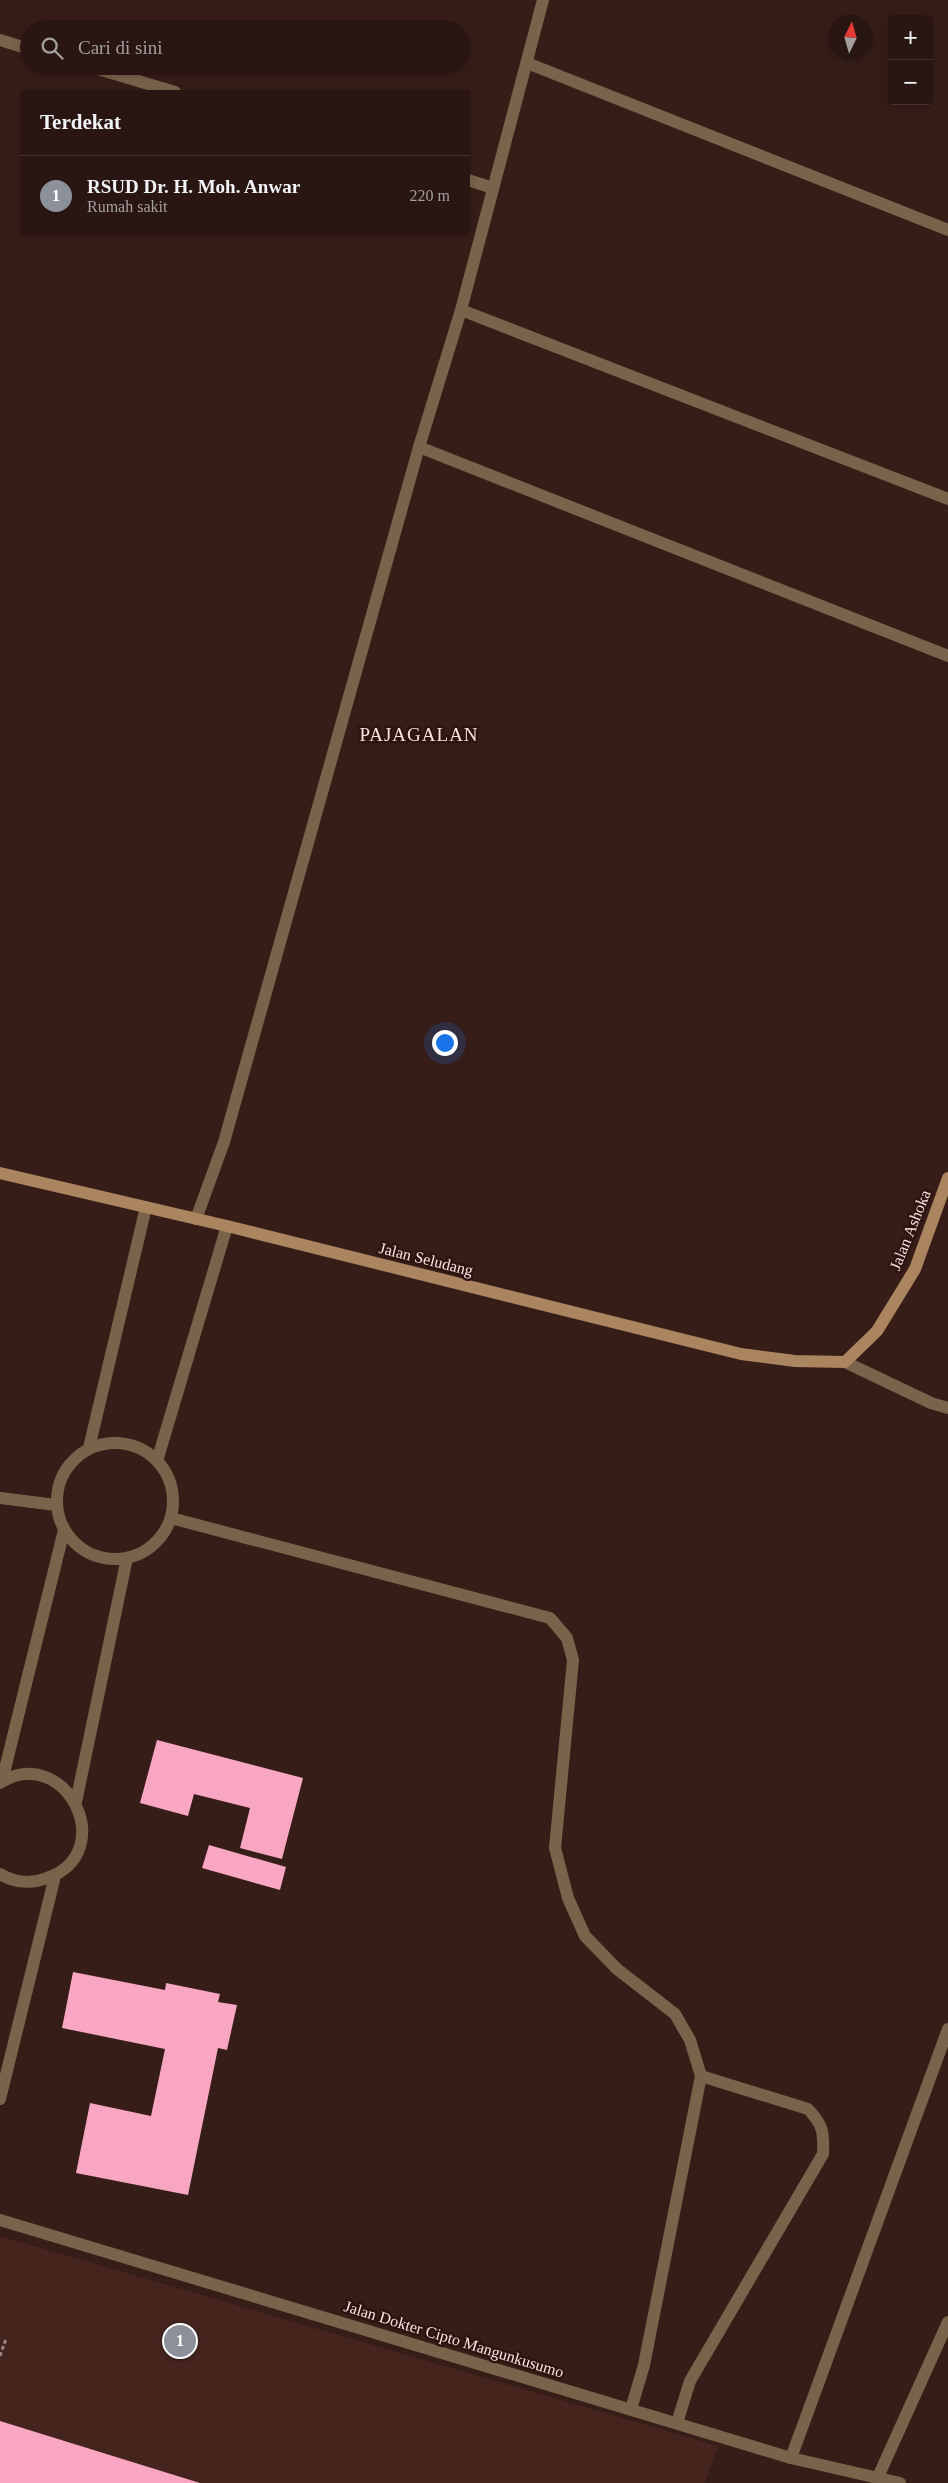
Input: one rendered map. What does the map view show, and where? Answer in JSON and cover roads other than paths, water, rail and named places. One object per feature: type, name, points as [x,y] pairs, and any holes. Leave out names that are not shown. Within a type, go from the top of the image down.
[{"type":"main road","name":"Jalan Seludang","points":[[0,1173],[227,1226],[741,1354],[795,1361],[846,1362]]},
{"type":"main road","name":"Jalan Ashoka","points":[[846,1362],[877,1331],[915,1269],[948,1178]]},
{"type":"street","points":[[196,1219],[227,1133],[419,446],[461,310],[543,0]]},
{"type":"street","points":[[0,40],[20,46]]},
{"type":"street","points":[[527,62],[948,230]]},
{"type":"street","points":[[118,75],[168,90]]},
{"type":"street","points":[[470,181],[494,188]]},
{"type":"street","points":[[461,310],[948,499]]},
{"type":"street","points":[[419,446],[948,656]]},
{"type":"street","points":[[89,1448],[146,1207]]},
{"type":"street","points":[[157,1461],[227,1226]]},
{"type":"street","points":[[846,1362],[931,1403],[948,1408]]},
{"type":"street","points":[[107,1443],[126,1444],[142,1450],[157,1461],[172,1488],[173,1504],[171,1518],[164,1532],[154,1544],[142,1553],[128,1558],[109,1559],[91,1555],[76,1545],[64,1530],[56,1505],[58,1487],[64,1471],[75,1458],[89,1448],[107,1443]]},
{"type":"street","points":[[0,1498],[56,1505]]},
{"type":"street","points":[[171,1518],[550,1618],[566,1638],[573,1660],[555,1848],[568,1898],[586,1936],[617,1969],[675,2014],[690,2040],[701,2076],[644,2365],[631,2409]]},
{"type":"street","points":[[1,1782],[64,1530]]},
{"type":"street","points":[[76,1802],[128,1558]]},
{"type":"street","points":[[0,1874],[22,1882],[38,1882],[55,1876],[68,1866],[78,1852],[83,1835],[82,1818],[76,1802],[65,1789],[51,1780],[34,1775],[18,1776],[1,1782]]},
{"type":"street","points":[[0,2098],[55,1876]]},
{"type":"street","points":[[791,2458],[948,2029]]},
{"type":"street","points":[[677,2422],[690,2381],[822,2154],[824,2134],[818,2120],[808,2109],[701,2076]]},
{"type":"street","name":"Jalan Dokter Cipto Mangunkusumo","points":[[0,2220],[677,2422],[791,2458],[900,2483]]},
{"type":"street","points":[[878,2477],[948,2322]]},
{"type":"place","name":"RSUD Dr. H. Moh. Anwar","points":[[180,2341]]},
{"type":"district","name":"PAJAGALAN","points":[[419,734]]}]
